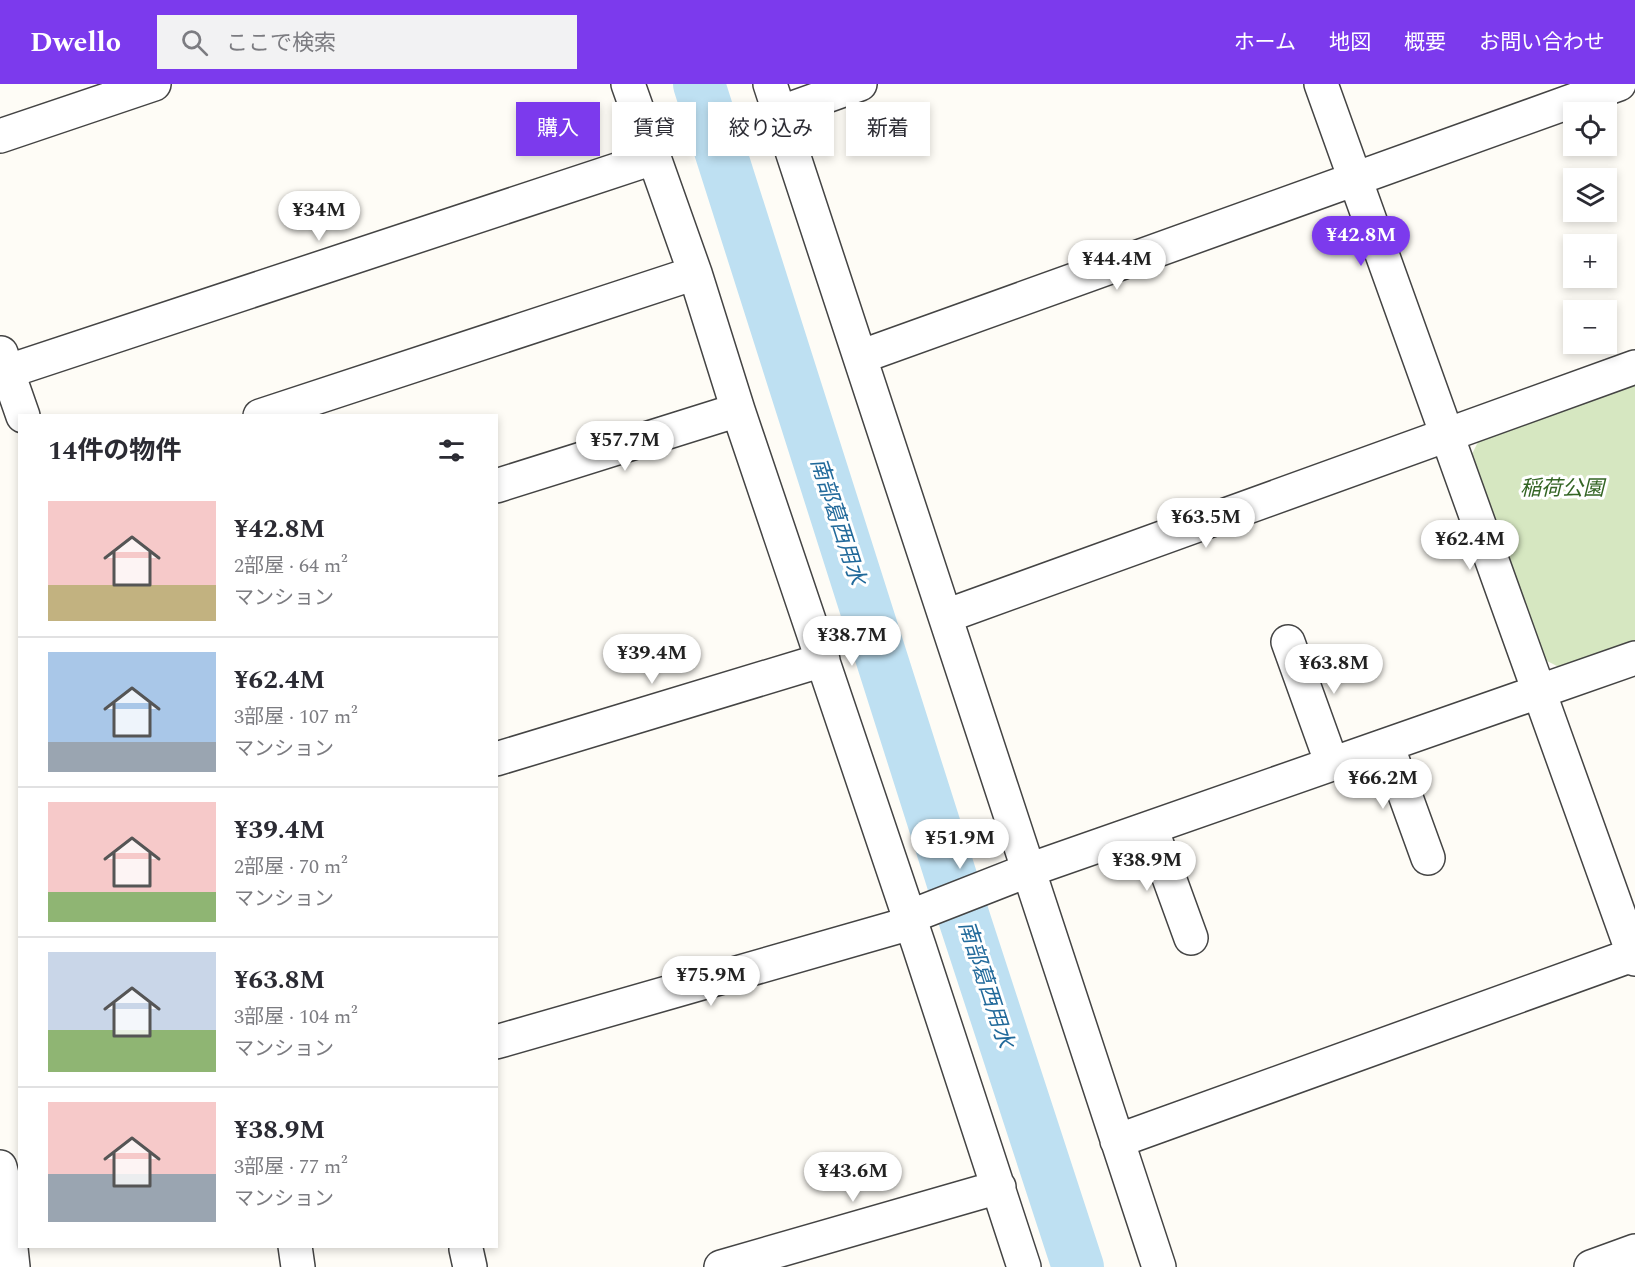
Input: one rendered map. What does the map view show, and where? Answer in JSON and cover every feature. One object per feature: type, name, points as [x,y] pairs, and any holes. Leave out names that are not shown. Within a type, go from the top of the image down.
[{"type":"street","points":[[0,136],[154,84]]},
{"type":"street","points":[[628,84],[695,273],[738,410],[1024,1267]]},
{"type":"street","points":[[860,84],[775,98],[1159,1267]]},
{"type":"street","points":[[1117,1141],[1634,956],[1321,84]]},
{"type":"street","points":[[860,357],[1619,84]]},
{"type":"street","points":[[22,414],[2,366],[653,158]]},
{"type":"street","points":[[266,414],[695,273]]},
{"type":"street","points":[[946,616],[1635,367]]},
{"type":"street","points":[[498,485],[738,410]]},
{"type":"street","points":[[1288,642],[1332,764]]},
{"type":"street","points":[[498,1041],[910,920],[1029,870],[1635,658]]},
{"type":"street","points":[[498,758],[823,660]]},
{"type":"street","points":[[1387,745],[1428,858]]},
{"type":"street","points":[[1151,828],[1191,938]]},
{"type":"street","points":[[6,1178],[13,1267]]},
{"type":"street","points":[[721,1267],[785,1258],[999,1187]]},
{"type":"street","points":[[295,1248],[298,1267]]},
{"type":"street","points":[[1591,1267],[1635,1251]]},
{"type":"green space","name":"稲荷公園","points":[[1635,383],[1635,645],[1565,670],[1545,660],[1472,454],[1479,440]]},
{"type":"waterway","name":"南部葛西用水","points":[[699,84],[966,924],[1078,1267]]}]
